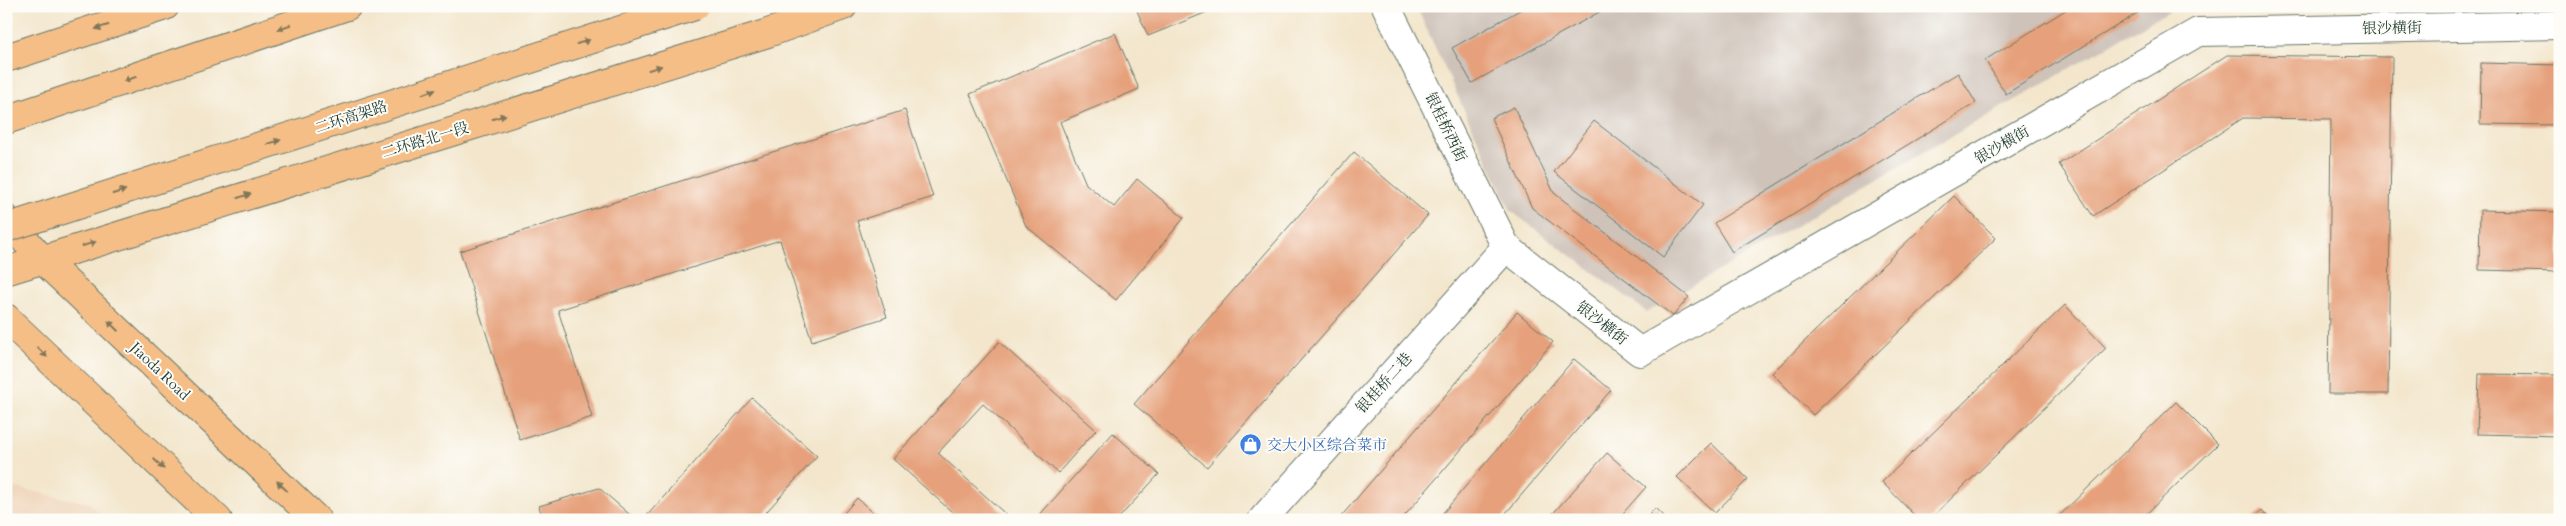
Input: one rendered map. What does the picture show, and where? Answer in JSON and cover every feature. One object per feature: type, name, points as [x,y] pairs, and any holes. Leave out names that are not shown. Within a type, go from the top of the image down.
[{"type":"main road","points":[[6,58],[165,6]]},
{"type":"main road","points":[[6,120],[347,6]]},
{"type":"main road","name":"二环高架路","points":[[6,228],[696,6]]},
{"type":"main road","name":"二环路北一段","points":[[6,271],[768,33],[843,6]]},
{"type":"main road","name":"Jiaoda Road","points":[[6,219],[42,259],[317,520]]},
{"type":"main road","points":[[6,318],[218,520]]},
{"type":"street","name":"银桂桥西街","points":[[1386,6],[1506,247]]},
{"type":"street","name":"银沙横街","points":[[1506,247],[1640,352],[2198,32],[2560,25]]},
{"type":"street","name":"银桂桥二巷","points":[[1262,520],[1506,247]]},
{"type":"shaded area","points":[[1416,6],[2173,6],[2174,8],[1647,312],[1511,211]]},
{"type":"shaded area","points":[[6,486],[89,503],[106,520],[6,520]]},
{"type":"building","points":[[1135,6],[1222,6],[1148,36]]},
{"type":"building","points":[[1527,6],[1610,6],[1472,83],[1452,48]]},
{"type":"building","points":[[2072,6],[2136,6],[2139,12],[2006,94],[1985,60]]},
{"type":"building","points":[[1115,33],[1139,89],[1060,122],[1086,184],[1114,207],[1137,179],[1184,218],[1116,300],[1026,226],[970,94]]},
{"type":"building","points":[[2227,55],[2392,57],[2388,394],[2328,394],[2331,119],[2243,118],[2093,216],[2059,164]]},
{"type":"building","points":[[2481,63],[2560,65],[2560,125],[2480,124]]},
{"type":"building","points":[[1958,73],[1976,103],[1732,252],[1714,223]]},
{"type":"building","points":[[1514,107],[1554,193],[1689,297],[1673,316],[1532,208],[1491,118]]},
{"type":"building","points":[[905,110],[933,197],[857,221],[887,317],[812,341],[780,240],[558,310],[592,417],[520,440],[460,251]]},
{"type":"building","points":[[1594,121],[1703,205],[1663,257],[1554,172]]},
{"type":"building","points":[[1354,152],[1428,215],[1207,467],[1134,404]]},
{"type":"building","points":[[1954,196],[1996,238],[1813,415],[1772,373]]},
{"type":"building","points":[[2480,210],[2560,212],[2560,272],[2479,270]]},
{"type":"building","points":[[2065,305],[2106,348],[1929,520],[1919,520],[1882,482]]},
{"type":"building","points":[[1517,312],[1553,342],[1401,520],[1338,520]]},
{"type":"building","points":[[999,342],[1096,430],[1058,473],[983,404],[938,453],[1012,520],[961,520],[893,459]]},
{"type":"building","points":[[1574,359],[1611,390],[1500,520],[1437,520]]},
{"type":"building","points":[[2479,374],[2560,375],[2560,436],[2477,434]]},
{"type":"building","points":[[752,398],[817,456],[759,520],[643,520]]},
{"type":"building","points":[[2176,402],[2218,444],[2140,520],[2055,520]]},
{"type":"building","points":[[1113,433],[1159,474],[1117,520],[1035,520]]},
{"type":"building","points":[[1711,443],[1748,479],[1715,513],[1677,477]]},
{"type":"building","points":[[1607,453],[1646,487],[1617,520],[1547,520]]},
{"type":"building","points":[[599,488],[636,520],[543,520],[539,506]]},
{"type":"building","points":[[857,498],[881,520],[838,520]]},
{"type":"building","points":[[1655,508],[1667,520],[1645,520]]},
{"type":"building","points":[[2262,510],[2271,520],[2252,520]]},
{"type":"place","name":"交大小区综合菜市","points":[[1251,445]]}]
